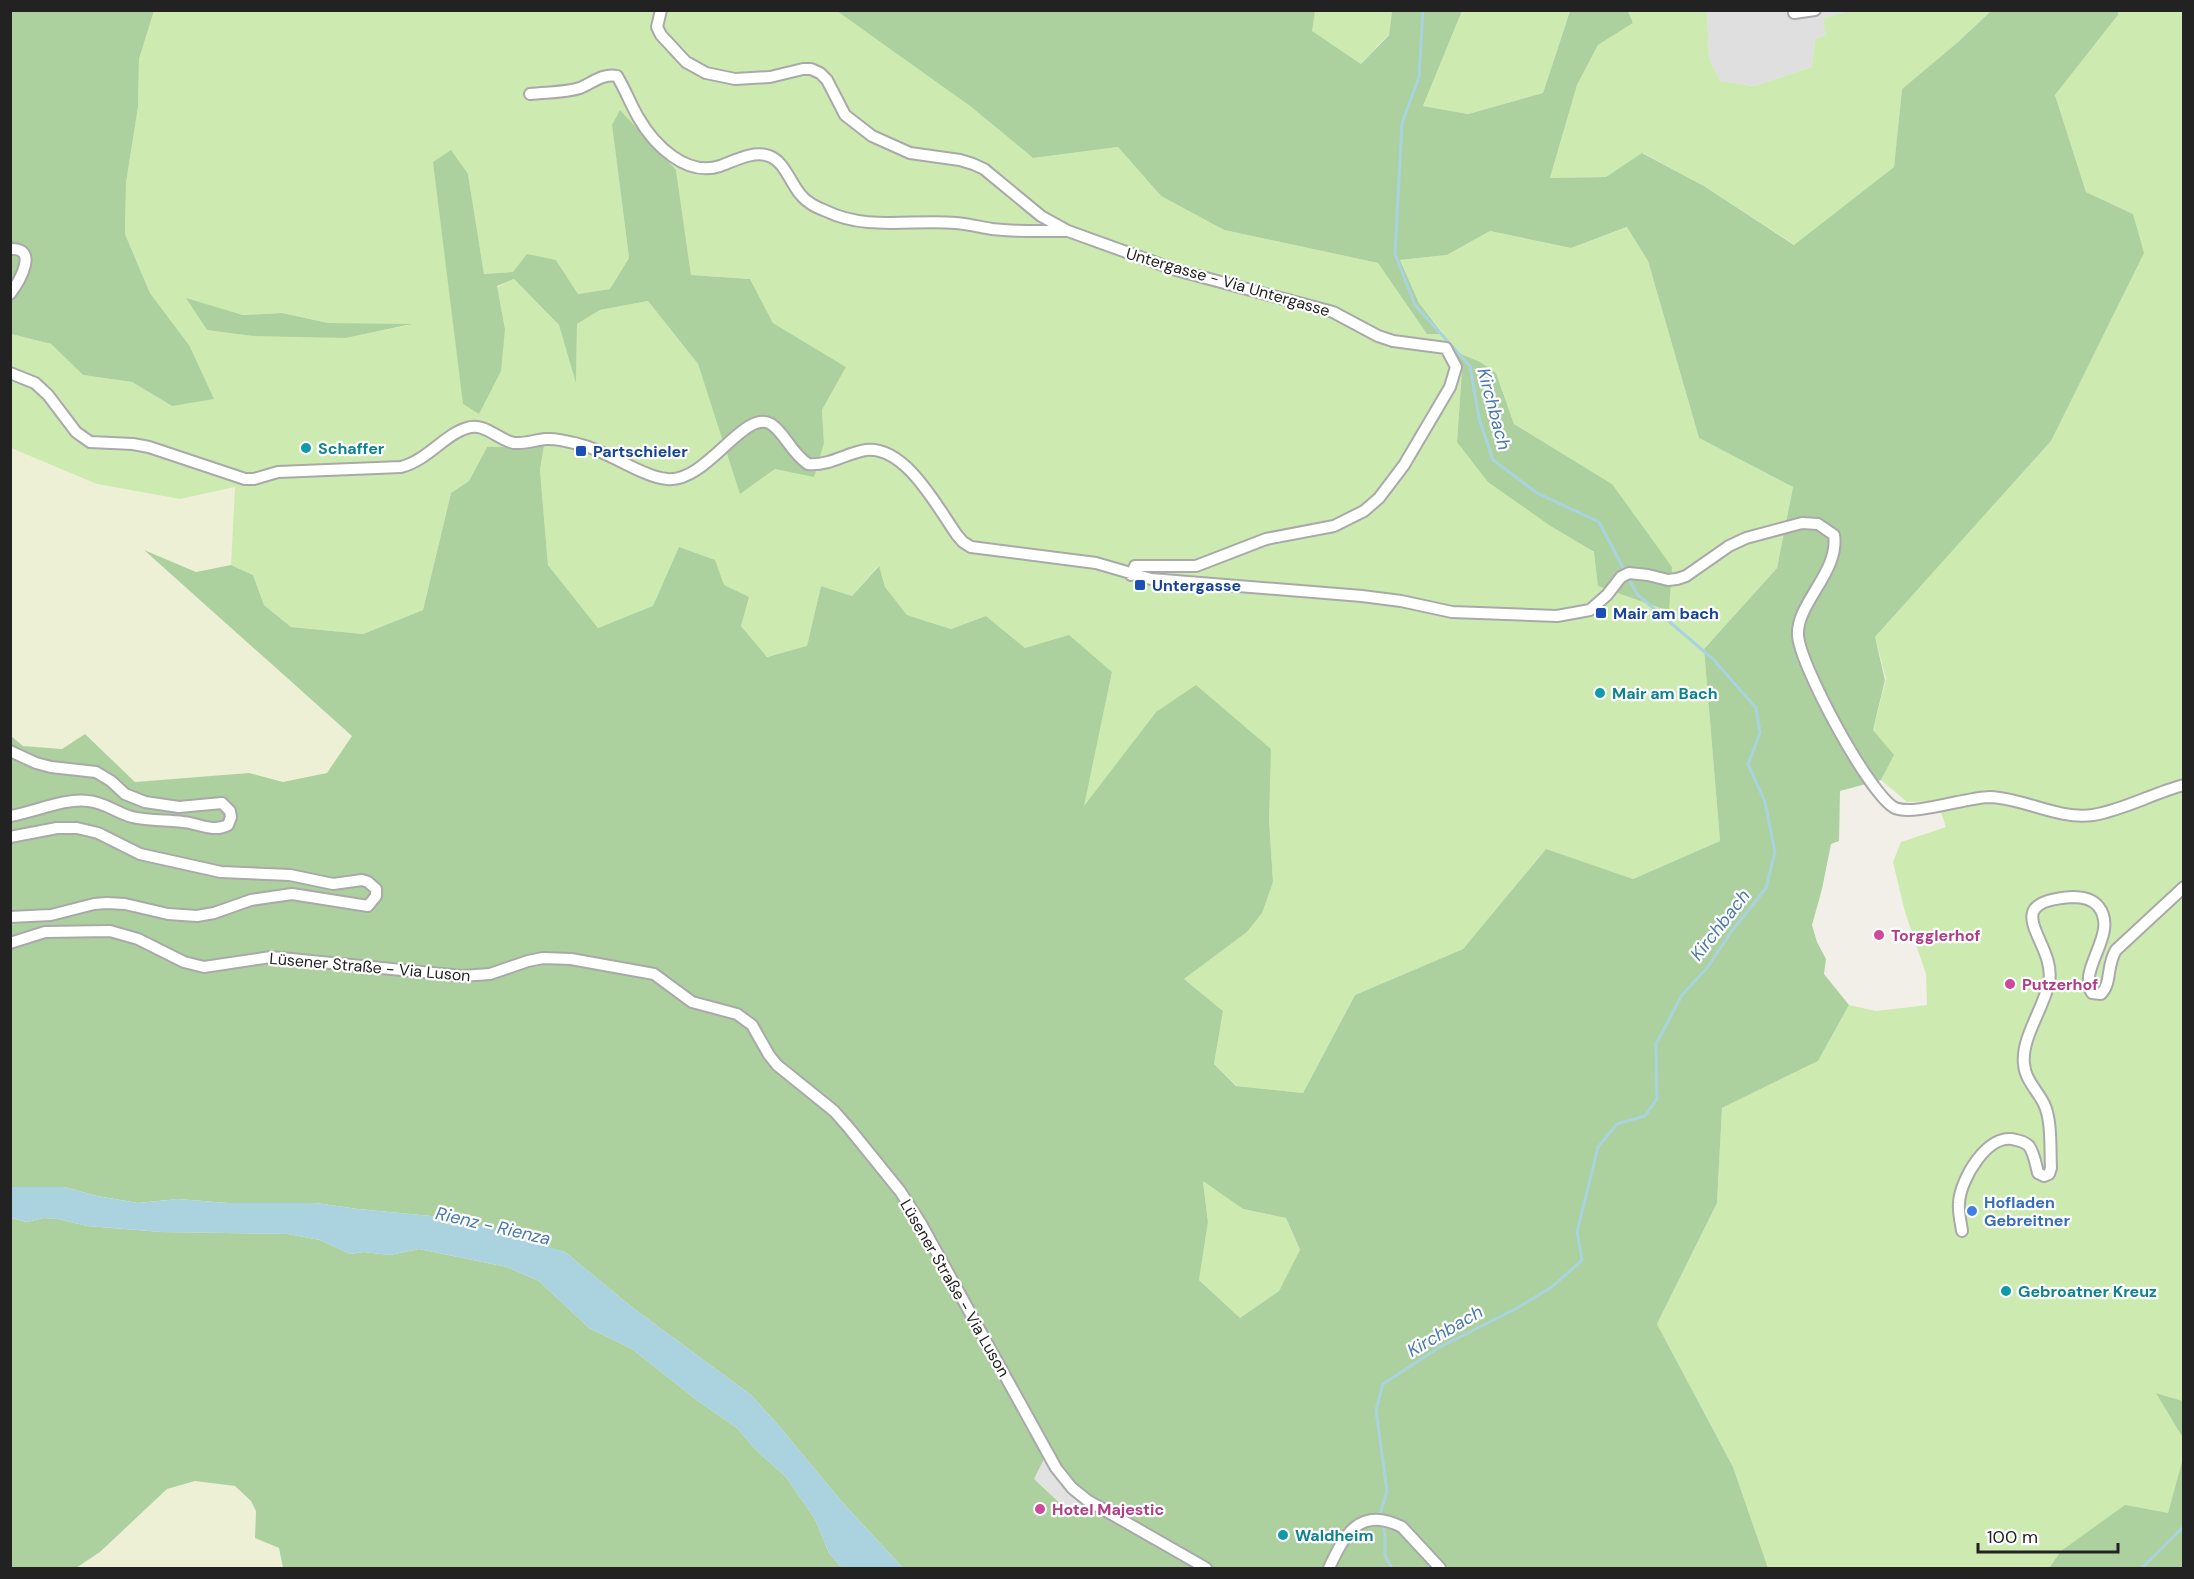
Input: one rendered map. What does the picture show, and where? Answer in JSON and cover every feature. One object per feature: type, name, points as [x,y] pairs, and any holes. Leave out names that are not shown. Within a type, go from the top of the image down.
[{"type":"street","name":"Untergasse - Via Untergasse","points":[[661,10],[657,27],[661,35],[686,62],[706,73],[735,79],[770,77],[811,69],[820,73],[827,80],[845,114],[872,136],[910,153],[960,160],[984,169],[1041,216],[1068,231],[1176,270],[1333,312],[1393,342],[1446,348],[1456,367],[1450,387],[1404,465],[1379,498],[1364,511],[1334,526],[1266,539],[1196,566],[1135,566],[1131,575]]},
{"type":"street","points":[[1794,13],[1815,10]]},
{"type":"street","name":"Untergasse - Via Untergasse","points":[[530,94],[566,91],[609,75],[616,76],[638,118],[656,141],[680,161],[698,169],[711,169],[748,156],[767,155],[777,161],[809,204],[838,217],[855,221],[905,224],[937,222],[1001,230],[1068,231]]},
{"type":"street","points":[[10,249],[23,251],[26,265],[20,281],[10,294]]},
{"type":"street","points":[[10,373],[35,383],[60,408],[76,432],[90,442],[149,447],[245,479],[254,479],[278,472],[401,467],[419,460],[458,432],[476,427],[516,443],[554,439],[581,445],[608,454],[655,477],[667,480],[700,468],[714,459],[747,426],[763,422],[776,429],[791,450],[808,464],[827,463],[866,450],[884,452],[892,456],[913,474],[957,535],[971,547],[1086,562],[1131,575],[1164,580],[1362,596],[1401,601],[1452,612],[1557,616],[1590,610],[1608,595],[1621,577],[1629,573],[1668,580],[1677,579],[1686,576],[1730,546],[1746,538],[1802,523],[1818,524],[1834,535],[1836,547],[1831,562],[1800,621],[1797,633],[1799,645],[1842,738],[1877,789],[1895,808],[1905,810],[1970,799],[2003,798],[2064,813],[2090,815],[2116,809],[2163,790],[2184,785]]},
{"type":"street","points":[[10,751],[51,767],[96,772],[111,781],[125,794],[146,802],[179,807],[222,803],[230,811],[231,817],[228,825],[221,829],[214,829],[184,822],[147,820],[129,816],[89,801],[73,801],[10,816]]},
{"type":"street","points":[[10,837],[57,828],[77,828],[98,833],[140,854],[222,872],[290,874],[333,884],[362,880],[376,889],[376,896],[368,906],[292,894],[251,900],[214,913],[197,915],[168,914],[124,904],[107,903],[51,915],[10,917]]},
{"type":"street","points":[[1962,1231],[1958,1205],[1960,1195],[1975,1162],[1988,1148],[2001,1141],[2012,1139],[2024,1142],[2029,1147],[2038,1173],[2044,1176],[2049,1174],[2051,1168],[2045,1105],[2028,1078],[2024,1064],[2030,1033],[2044,1000],[2050,974],[2043,947],[2032,924],[2034,911],[2047,901],[2060,898],[2079,897],[2097,904],[2103,913],[2105,924],[2091,971],[2089,988],[2092,993],[2101,994],[2108,984],[2110,959],[2116,951],[2184,887]]},
{"type":"street","name":"Lüsener Straße - Via Luson","points":[[10,943],[45,932],[110,931],[138,939],[184,962],[204,967],[271,957],[462,976],[490,974],[528,961],[564,958],[654,974],[692,1002],[737,1014],[752,1025],[777,1065],[834,1111],[900,1191],[920,1222],[1063,1479],[1087,1500],[1206,1569]]},
{"type":"street","points":[[1329,1569],[1342,1540],[1355,1526],[1366,1521],[1380,1520],[1394,1522],[1409,1533],[1440,1569]]},
{"type":"shaded area","points":[[1707,11],[1857,11],[1823,18],[1826,35],[1815,39],[1812,67],[1754,86],[1720,81],[1709,59]]},
{"type":"shaded area","points":[[1044,1459],[1057,1477],[1085,1504],[1086,1510],[1066,1509],[1034,1479]]},
{"type":"green space","points":[[837,10],[970,106],[1033,158],[1118,147],[1161,196],[1224,230],[1378,263],[1427,333],[1443,333],[1419,303],[1400,260],[1447,255],[1490,231],[1571,248],[1628,227],[1648,261],[1699,438],[1793,487],[1777,568],[1704,649],[1720,841],[1633,879],[1545,850],[1463,949],[1355,995],[1303,1093],[1237,1086],[1214,1064],[1223,1011],[1184,979],[1247,932],[1273,882],[1269,819],[1156,712],[1083,808],[1112,672],[1025,648],[986,616],[951,629],[907,615],[885,587],[878,566],[852,596],[821,586],[807,647],[766,657],[741,626],[748,597],[724,586],[653,607],[598,628],[548,565],[540,470],[544,446],[487,447],[469,481],[451,493],[423,610],[363,634],[291,627],[264,605],[253,575],[231,565],[235,487],[180,499],[97,484],[11,448],[11,334],[51,344],[83,375],[132,382],[172,406],[189,345],[150,293],[125,234],[126,183],[138,107],[139,59],[154,11]],"holes":[[[612,125],[676,170],[691,275],[750,279],[773,323],[846,367],[822,410],[824,443],[775,469],[741,493],[698,364],[648,301],[600,310],[577,324],[576,380],[559,325],[514,279],[497,287],[505,329],[479,413],[463,404],[468,174],[484,274],[513,272],[556,260],[578,294],[611,289],[629,258]],[[187,299],[243,315],[282,313],[328,323],[409,325],[346,338],[207,330]],[[1455,357],[1496,373],[1514,424],[1612,484],[1595,553],[1552,527],[1457,442],[1462,369]]]},
{"type":"green space","points":[[1857,10],[1991,11],[1902,89],[1894,167],[1795,245],[1704,186],[1643,153],[1606,177],[1550,178],[1577,85],[1598,45],[1633,23],[1628,11],[1707,11],[1709,59],[1720,81],[1754,86],[1812,67],[1815,39],[1826,35],[1823,18]]},
{"type":"green space","points":[[11,11],[154,11],[139,59],[138,107],[126,183],[125,234],[150,293],[189,345],[214,399],[172,406],[132,382],[83,375],[51,344],[11,334]]},
{"type":"green space","points":[[837,11],[1315,11],[1312,31],[1361,64],[1389,35],[1392,11],[1462,11],[1423,106],[1468,114],[1543,93],[1570,11],[1628,11],[1633,23],[1598,45],[1577,85],[1550,178],[1606,177],[1642,153],[1704,186],[1794,245],[1894,167],[1902,89],[1991,11],[2118,11],[2118,15],[2055,95],[2086,192],[2133,214],[2144,253],[2051,441],[1875,637],[1885,680],[1873,730],[1894,755],[1881,780],[1840,791],[1839,841],[1831,844],[1812,925],[1817,942],[1826,959],[1824,974],[1849,1005],[1818,1061],[1722,1108],[1717,1203],[1657,1324],[1733,1467],[1768,1568],[903,1568],[842,1502],[751,1395],[633,1308],[565,1252],[442,1217],[316,1203],[228,1203],[178,1199],[138,1203],[97,1196],[64,1187],[11,1187],[10,735],[23,746],[62,749],[85,734],[135,782],[249,773],[283,782],[327,773],[352,736],[144,550],[196,572],[231,565],[253,575],[264,605],[291,627],[363,634],[423,610],[451,493],[469,481],[487,447],[544,446],[540,470],[548,565],[598,628],[653,606],[679,547],[715,560],[724,585],[749,597],[741,626],[767,657],[807,646],[821,586],[852,596],[879,566],[885,587],[907,615],[951,629],[986,616],[1025,648],[1069,635],[1112,672],[1084,806],[1156,712],[1196,685],[1271,749],[1269,819],[1273,882],[1262,913],[1247,932],[1184,979],[1223,1011],[1214,1064],[1236,1086],[1303,1093],[1355,995],[1463,949],[1546,849],[1633,879],[1720,841],[1704,649],[1777,568],[1793,487],[1699,438],[1648,261],[1627,227],[1571,248],[1490,231],[1447,255],[1400,260],[1419,303],[1443,334],[1427,334],[1378,263],[1224,230],[1161,196],[1118,147],[1033,158],[970,106]],"holes":[[[1203,1181],[1243,1209],[1286,1218],[1300,1250],[1279,1291],[1240,1318],[1199,1280],[1208,1222]],[[1057,1477],[1066,1509],[1035,1479]]]},
{"type":"green space","points":[[1315,11],[1392,11],[1389,34],[1361,64],[1311,31]]},
{"type":"green space","points":[[1462,11],[1570,11],[1543,93],[1468,114],[1423,106]]},
{"type":"green space","points":[[2118,11],[2183,11],[2183,1401],[2157,1393],[2183,1438],[2184,1458],[2168,1513],[2061,1551],[2049,1568],[1768,1568],[1733,1467],[1657,1324],[1717,1203],[1722,1108],[1818,1061],[1849,1005],[1876,1011],[1927,1005],[1926,974],[1905,912],[1893,862],[1901,842],[1946,827],[1937,801],[1907,802],[1881,780],[1893,755],[1873,730],[1886,679],[1875,637],[2051,441],[2133,214],[2086,192],[2055,95],[2118,15]]},
{"type":"green space","points":[[620,110],[676,170],[691,275],[750,279],[773,323],[846,367],[822,410],[824,443],[814,477],[775,469],[740,494],[698,364],[648,301],[600,310],[577,324],[576,383],[559,325],[514,279],[497,286],[505,329],[501,371],[479,414],[463,404],[433,162],[451,150],[468,174],[484,274],[513,272],[527,254],[556,260],[578,294],[610,289],[629,258],[612,125]]},
{"type":"green space","points":[[186,298],[243,315],[282,313],[328,323],[412,324],[346,338],[253,336],[207,330]]},
{"type":"green space","points":[[1446,348],[1480,362],[1496,373],[1514,424],[1612,484],[1672,567],[1669,611],[1598,586],[1594,552],[1552,527],[1488,482],[1457,442],[1462,369]]},
{"type":"green space","points":[[11,448],[97,484],[180,499],[236,487],[231,565],[196,572],[146,552],[352,736],[327,773],[283,782],[248,773],[135,782],[86,734],[63,749],[23,746],[11,735]]},
{"type":"green space","points":[[1203,1180],[1243,1209],[1286,1218],[1300,1251],[1279,1291],[1240,1318],[1199,1280],[1208,1222]]},
{"type":"green space","points":[[10,1218],[27,1222],[44,1218],[58,1219],[87,1226],[162,1232],[288,1234],[320,1240],[350,1254],[364,1252],[390,1255],[419,1249],[507,1267],[539,1281],[589,1328],[632,1349],[698,1401],[737,1428],[756,1450],[786,1477],[815,1519],[829,1553],[842,1568],[283,1568],[279,1548],[255,1538],[256,1511],[251,1501],[235,1486],[195,1481],[167,1489],[100,1552],[76,1568],[11,1568]]},
{"type":"green space","points":[[2156,1393],[2183,1401],[2183,1438]]},
{"type":"green space","points":[[2183,1458],[2183,1568],[2049,1568],[2061,1551],[2125,1505],[2168,1513]]},
{"type":"green space","points":[[195,1481],[235,1486],[251,1501],[256,1511],[255,1537],[279,1548],[283,1568],[76,1568],[100,1552],[167,1489]]},
{"type":"water","points":[[10,1187],[64,1187],[97,1196],[138,1203],[178,1199],[228,1203],[316,1203],[442,1217],[494,1229],[565,1252],[633,1308],[751,1395],[842,1502],[903,1568],[842,1568],[829,1553],[815,1519],[786,1477],[756,1450],[737,1428],[698,1401],[632,1349],[589,1328],[539,1281],[507,1267],[419,1249],[390,1255],[364,1252],[350,1254],[320,1240],[288,1234],[162,1232],[87,1226],[44,1218],[27,1222],[11,1218]]},
{"type":"waterway","name":"Kirchbach","points":[[1392,1568],[1385,1556],[1385,1534],[1380,1514],[1387,1491],[1376,1410],[1383,1384],[1438,1348],[1517,1308],[1552,1287],[1582,1260],[1577,1232],[1598,1147],[1617,1124],[1645,1116],[1657,1099],[1656,1044],[1682,995],[1707,968],[1731,932],[1766,888],[1775,852],[1765,802],[1748,764],[1760,733],[1756,708],[1713,659],[1637,594],[1599,522],[1537,493],[1493,460],[1479,418],[1470,366],[1415,305],[1395,254],[1402,123],[1419,77],[1423,10]]},
{"type":"waterway","points":[[2142,1568],[2184,1526]]},
{"type":"place","name":"Schaffer","points":[[306,448]]},
{"type":"place","name":"Partschieler","points":[[581,451]]},
{"type":"place","name":"Untergasse","points":[[1140,585]]},
{"type":"place","name":"Mair am bach","points":[[1601,613]]},
{"type":"place","name":"Mair am Bach","points":[[1600,693]]},
{"type":"place","name":"Torgglerhof","points":[[1879,935]]},
{"type":"place","name":"Putzerhof","points":[[2010,984]]},
{"type":"place","name":"Hofladen Gebreitner","points":[[1972,1211]]},
{"type":"place","name":"Gebroatner Kreuz","points":[[2006,1291]]},
{"type":"place","name":"Hotel Majestic","points":[[1040,1509]]},
{"type":"place","name":"Waldheim","points":[[1283,1535]]},
{"type":"water label","name":"Rienz - Rienza","points":[[493,1226]]}]
